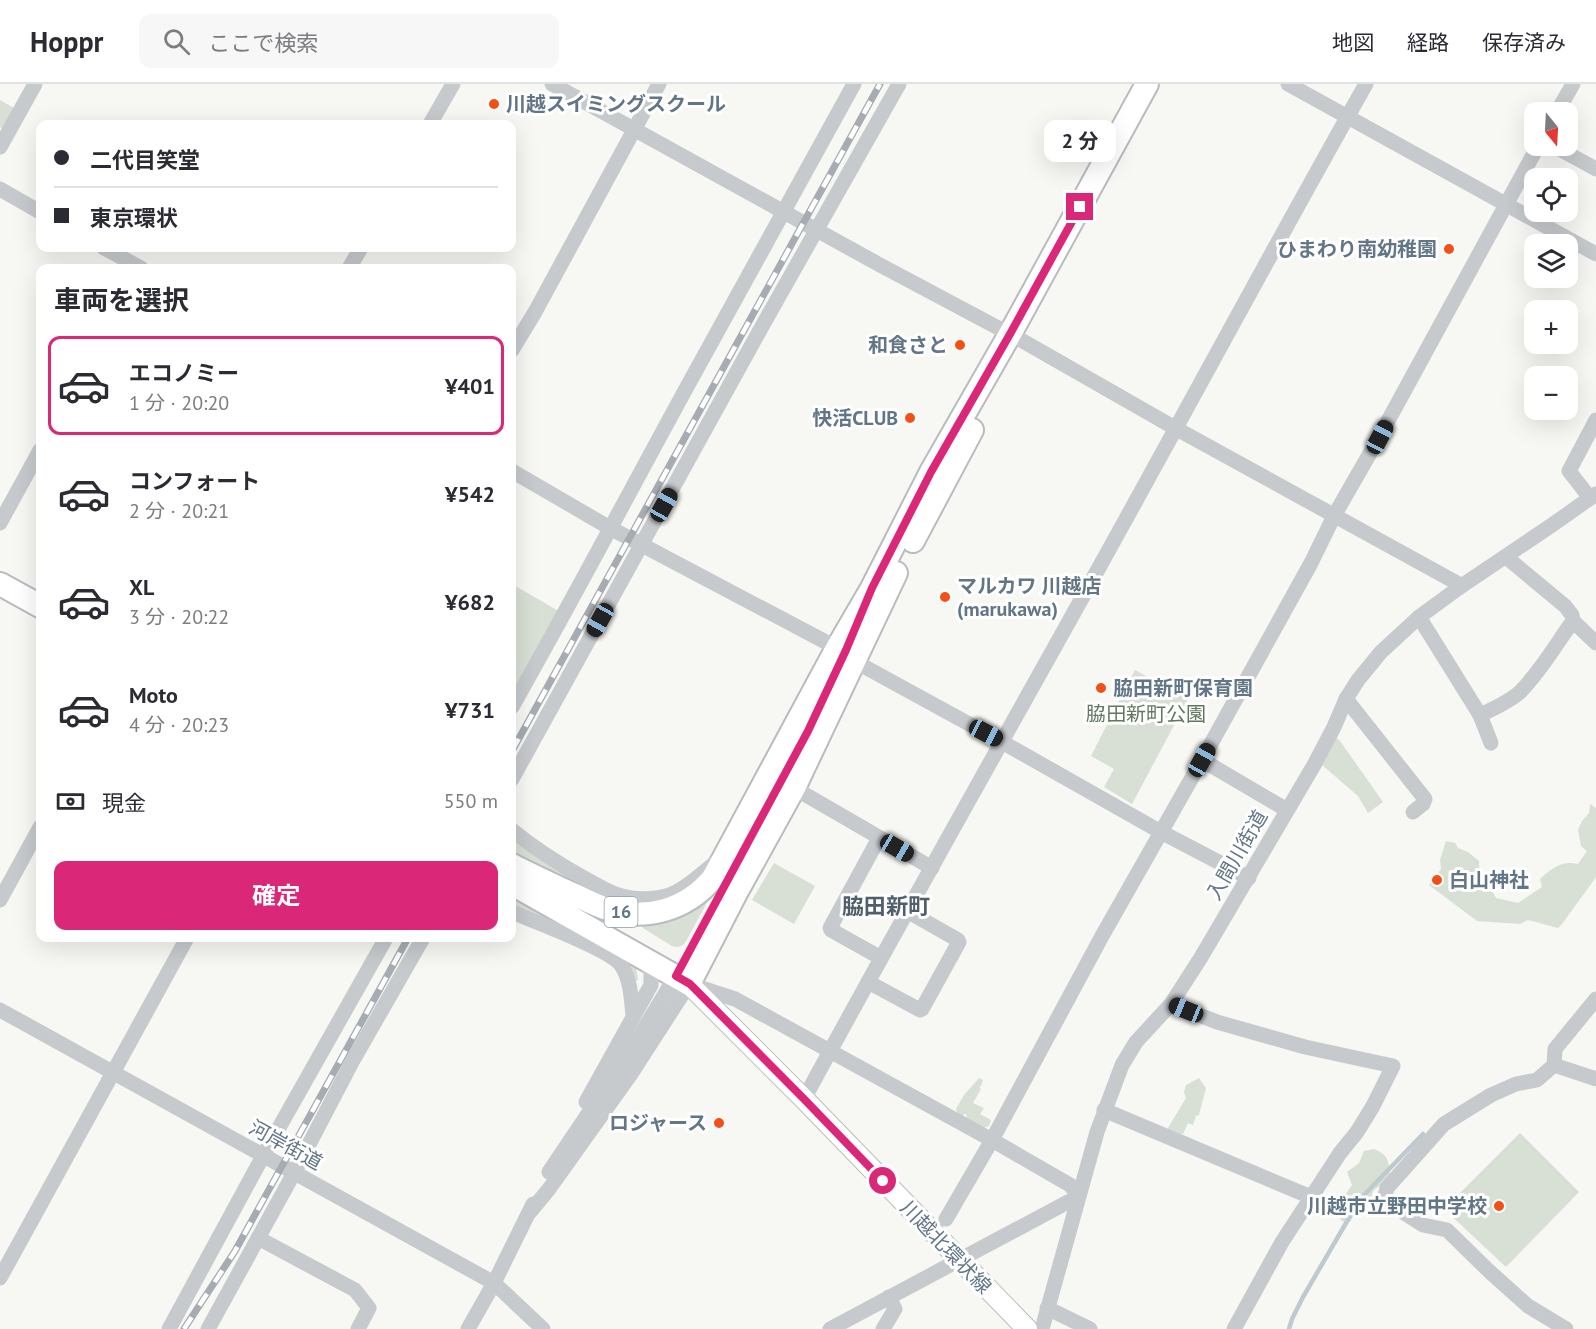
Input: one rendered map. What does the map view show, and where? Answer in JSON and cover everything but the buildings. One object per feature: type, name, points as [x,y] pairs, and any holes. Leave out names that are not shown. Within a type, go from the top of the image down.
[{"type":"highway","name":"16","points":[[516,874],[605,908],[640,915],[667,910],[692,898],[713,878],[897,572],[1147,84]]},
{"type":"highway","name":"16","points":[[682,976],[808,731],[872,588],[931,472],[1016,337],[1164,84]]},
{"type":"highway","points":[[0,584],[36,604]]},
{"type":"highway","name":"16","points":[[682,976],[736,893],[794,788],[872,588]]},
{"type":"highway","points":[[0,601],[36,621]]},
{"type":"highway","name":"16","points":[[516,874],[641,956],[682,976]]},
{"type":"highway","points":[[516,874],[663,952],[674,960],[682,976]]},
{"type":"main road","name":"川越北環状線","points":[[682,976],[1027,1329]]},
{"type":"street","points":[[0,147],[35,84]]},
{"type":"street","points":[[432,120],[453,84]]},
{"type":"street","points":[[552,84],[879,265],[1016,337],[1175,428],[1457,583],[1460,587]]},
{"type":"street","points":[[516,343],[659,84]]},
{"type":"street","points":[[516,700],[854,84]]},
{"type":"street","points":[[516,772],[899,84]]},
{"type":"street","points":[[1288,84],[1596,254]]},
{"type":"street","points":[[804,1099],[1366,84]]},
{"type":"street","points":[[1563,102],[1573,84]]},
{"type":"street","points":[[946,1219],[1311,563],[1334,516],[1380,437],[1533,156]]},
{"type":"street","points":[[1572,156],[1596,169]]},
{"type":"street","points":[[0,189],[36,210]]},
{"type":"street","points":[[111,252],[134,264]]},
{"type":"street","points":[[1593,496],[1569,471],[1596,420]]},
{"type":"street","points":[[0,523],[36,457]]},
{"type":"street","points":[[516,473],[610,528],[846,654],[1161,832],[1249,878]]},
{"type":"street","name":"入間川街道","points":[[1042,1329],[1104,1110],[1122,1065],[1136,1042],[1171,1004],[1200,959],[1314,765],[1346,699],[1368,667],[1419,617],[1593,496]]},
{"type":"street","points":[[1506,557],[1564,606],[1572,615],[1573,621],[1596,643]]},
{"type":"street","points":[[1419,617],[1480,715],[1491,743]]},
{"type":"street","points":[[1480,715],[1519,693],[1573,621]]},
{"type":"street","points":[[1346,699],[1425,799],[1423,804],[1413,812]]},
{"type":"street","points":[[1202,760],[1287,810]]},
{"type":"street","points":[[794,788],[932,868]]},
{"type":"street","points":[[516,833],[558,864],[595,884],[621,896],[642,900],[672,894],[726,854]]},
{"type":"street","points":[[0,900],[36,835]]},
{"type":"street","points":[[879,838],[831,930],[881,958]]},
{"type":"street","points":[[868,982],[920,1010],[954,952],[958,940],[907,911]]},
{"type":"street","points":[[516,914],[569,936],[611,956],[620,963],[630,988],[633,1015]]},
{"type":"street","points":[[0,1278],[185,942]]},
{"type":"street","points":[[169,1329],[384,942]]},
{"type":"street","points":[[208,1329],[352,1062],[421,942]]},
{"type":"street","points":[[468,1329],[530,1212],[540,1186],[651,985],[652,978],[648,965],[641,956]]},
{"type":"street","points":[[682,976],[735,999],[992,1140],[1070,1185],[1079,1196],[830,1329]]},
{"type":"street","points":[[540,1186],[682,976]]},
{"type":"street","points":[[530,1212],[631,1074],[682,976]]},
{"type":"street","points":[[1566,1329],[1528,1306],[1446,1230],[1423,1225],[1384,1200],[1387,1188],[1444,1125],[1491,1095],[1516,1084],[1537,1080],[1554,1065],[1555,1049],[1596,999]]},
{"type":"street","points":[[1171,1004],[1217,1022],[1305,1047],[1393,1066],[1373,1106],[1282,1242],[1234,1329]]},
{"type":"street","name":"河岸街道","points":[[0,1010],[494,1283],[543,1329]]},
{"type":"street","points":[[1554,1065],[1596,1079]]},
{"type":"street","points":[[1104,1110],[1311,1197]]},
{"type":"street","points":[[258,1238],[355,1290],[369,1308],[358,1329]]},
{"type":"street","points":[[883,1329],[894,1309],[889,1297]]},
{"type":"street","points":[[1047,1308],[1090,1329]]},
{"type":"green space","points":[[0,100],[14,108],[3,129],[0,127]]},
{"type":"green space","points":[[516,586],[562,613],[516,697]]},
{"type":"green space","name":"脇田新町公園","points":[[1135,670],[1188,699],[1132,804],[1104,787],[1114,769],[1091,756]]},
{"type":"green space","points":[[1335,737],[1383,802],[1368,813],[1358,796],[1321,764]]},
{"type":"green space","points":[[1590,804],[1596,808],[1596,877],[1558,928],[1528,920],[1520,924],[1477,921],[1429,885],[1441,869],[1440,860],[1446,841],[1455,843],[1458,848],[1468,852],[1479,861],[1482,876],[1496,898],[1518,903],[1542,887],[1540,879],[1553,869],[1567,863],[1578,864],[1587,851],[1581,846],[1578,830],[1589,813]]},
{"type":"green space","points":[[516,838],[631,907],[516,859]]},
{"type":"green space","points":[[774,863],[815,886],[794,924],[752,900]]},
{"type":"green space","points":[[516,894],[636,967],[638,980],[634,982],[628,964],[516,912]]},
{"type":"green space","points":[[710,897],[685,943],[680,946],[672,946],[643,928],[642,925],[685,914]]},
{"type":"green space","points":[[979,1078],[983,1080],[979,1087],[981,1089],[973,1103],[984,1108],[980,1114],[991,1120],[989,1126],[983,1128],[967,1118],[966,1114],[963,1116],[957,1113],[956,1109],[964,1095]]},
{"type":"green space","points":[[1199,1078],[1206,1088],[1199,1115],[1196,1116],[1193,1125],[1188,1123],[1183,1134],[1168,1130],[1186,1098],[1184,1092],[1186,1085]]},
{"type":"green space","points":[[1520,1133],[1579,1192],[1506,1267],[1444,1209]]},
{"type":"green space","points":[[1374,1149],[1386,1158],[1390,1174],[1383,1184],[1375,1189],[1371,1199],[1363,1202],[1363,1206],[1350,1222],[1342,1221],[1334,1211],[1352,1185],[1347,1172],[1359,1163],[1364,1151]]},
{"type":"waterway","points":[[1289,1329],[1303,1297],[1353,1211],[1365,1194],[1423,1134]]},
{"type":"railway","points":[[516,744],[880,84]]},
{"type":"railway","points":[[184,1329],[235,1251],[406,942]]},
{"type":"place","name":"川越スイミングスクール","points":[[494,104]]},
{"type":"place","name":"ひまわり南幼稚園","points":[[1449,249]]},
{"type":"place","name":"和食さと","points":[[960,345]]},
{"type":"place","name":"快活CLUB","points":[[910,418]]},
{"type":"place","name":"マルカワ 川越店 (marukawa)","points":[[945,597]]},
{"type":"place","name":"脇田新町保育園","points":[[1101,688]]},
{"type":"place","name":"白山神社","points":[[1437,880]]},
{"type":"place","name":"ロジャース","points":[[719,1123]]},
{"type":"place","name":"川越市立野田中学校","points":[[1499,1206]]},
{"type":"district","name":"脇田新町","points":[[886,906]]},
{"type":"route","points":[[883,1181],[690,984],[676,976],[808,731],[872,588],[931,472],[1080,207]]}]
